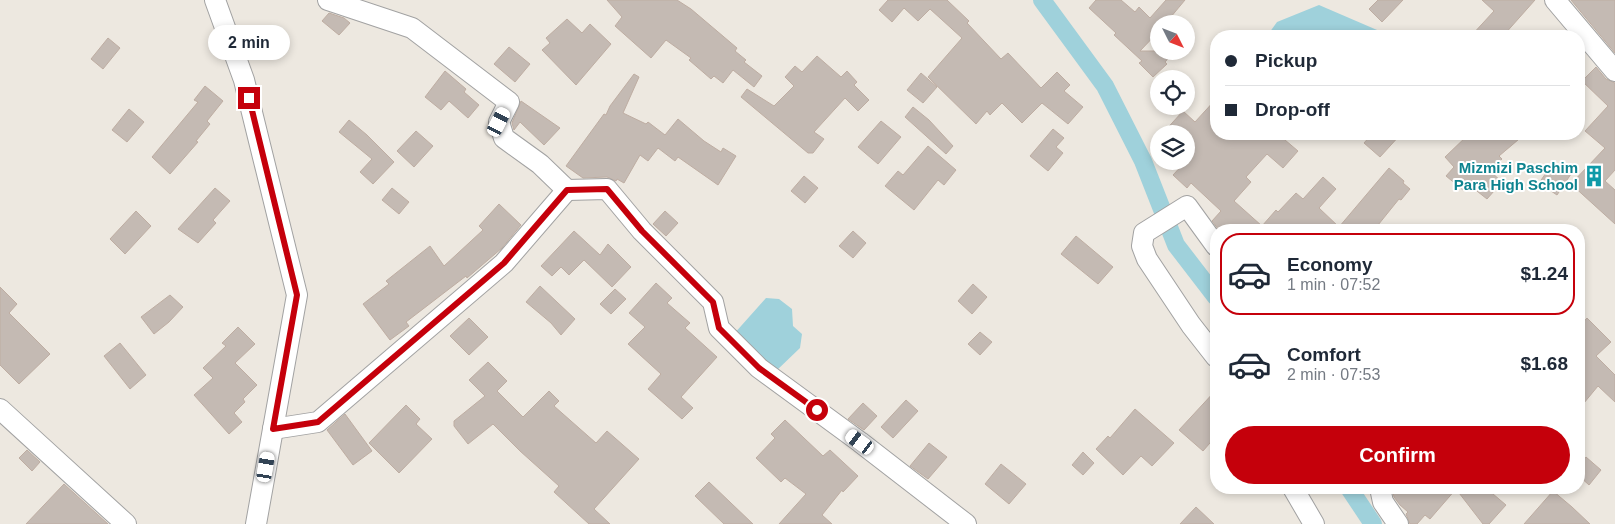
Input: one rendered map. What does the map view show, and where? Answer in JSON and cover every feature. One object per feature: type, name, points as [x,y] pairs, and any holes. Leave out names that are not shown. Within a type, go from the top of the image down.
[{"type":"street","points":[[215,0],[244,80],[297,295],[256,524]]},
{"type":"street","points":[[328,0],[412,28],[509,102],[499,122],[504,138],[540,164],[567,190],[607,189],[642,231],[713,302],[719,328],[759,368],[860,442],[966,524]]},
{"type":"street","points":[[1554,0],[1580,30]]},
{"type":"street","points":[[1585,36],[1615,71]]},
{"type":"street","points":[[273,429],[318,422],[504,263],[567,190]]},
{"type":"street","points":[[1210,238],[1187,206],[1144,233],[1142,246],[1147,260],[1191,325],[1210,349]]},
{"type":"street","points":[[0,409],[126,524]]},
{"type":"street","points":[[1297,494],[1314,524]]},
{"type":"street","points":[[1381,494],[1383,502],[1398,524]]},
{"type":"water","points":[[1319,5],[1377,30],[1271,30],[1277,22]]},
{"type":"water","points":[[766,298],[779,299],[792,309],[793,326],[802,334],[800,348],[775,372],[733,335]]},
{"type":"building","points":[[607,0],[677,0],[691,9],[737,48],[735,51],[746,60],[744,62],[762,76],[754,87],[733,70],[723,83],[714,76],[711,79],[689,60],[691,58],[666,40],[651,58],[615,26],[622,17]]},
{"type":"building","points":[[888,0],[947,0],[969,21],[967,23],[1001,59],[1008,53],[1041,88],[1057,72],[1070,85],[1064,91],[1083,107],[1068,124],[1042,103],[1022,123],[1002,103],[990,115],[987,111],[976,124],[928,77],[962,38],[930,9],[918,21],[904,8],[892,22],[879,10]]},
{"type":"building","points":[[1096,0],[1121,0],[1135,12],[1139,7],[1150,18],[1150,40],[1140,51],[1150,51],[1150,60],[1167,60],[1165,62],[1167,64],[1161,70],[1150,70],[1150,74],[1139,63],[1142,61],[1089,8]]},
{"type":"building","points":[[1166,0],[1185,0],[1172,15],[1153,15]]},
{"type":"building","points":[[1378,0],[1403,0],[1382,22],[1369,9]]},
{"type":"building","points":[[1482,0],[1535,0],[1508,30],[1477,30],[1494,11]]},
{"type":"building","points":[[1571,0],[1615,0],[1615,53]]},
{"type":"building","points":[[329,13],[344,18],[350,23],[339,35],[322,21]]},
{"type":"building","points":[[567,19],[582,33],[590,24],[611,44],[576,85],[542,50],[550,43],[546,38]]},
{"type":"building","points":[[108,38],[120,48],[103,69],[91,59]]},
{"type":"building","points":[[509,47],[530,64],[515,82],[494,64]]},
{"type":"building","points":[[817,56],[841,77],[847,71],[857,82],[854,85],[869,100],[858,111],[845,98],[814,132],[824,139],[813,153],[808,153],[741,97],[747,89],[774,106],[794,86],[785,77],[795,66],[802,72]]},
{"type":"building","points":[[1596,67],[1606,79],[1615,83],[1615,170],[1605,181],[1615,190],[1615,224],[1571,184],[1605,148],[1585,131],[1608,106],[1585,84],[1585,78]]},
{"type":"building","points":[[445,71],[466,89],[464,92],[479,105],[468,118],[449,101],[441,110],[425,97]]},
{"type":"building","points":[[921,73],[937,87],[923,103],[907,90]]},
{"type":"building","points":[[634,74],[639,77],[623,113],[646,124],[648,122],[665,135],[678,119],[704,141],[721,152],[723,148],[736,156],[718,185],[678,157],[675,161],[658,148],[648,161],[640,155],[624,183],[607,177],[583,178],[566,166],[604,114],[606,115],[610,106]]},
{"type":"building","points":[[205,86],[223,101],[207,121],[210,124],[196,141],[198,142],[170,174],[152,157],[198,102],[194,100]]},
{"type":"building","points":[[521,101],[560,128],[544,145],[520,122],[514,130],[512,123]]},
{"type":"building","points":[[1210,106],[1210,140],[1285,140],[1298,151],[1283,168],[1267,154],[1246,177],[1251,182],[1234,201],[1260,224],[1214,224],[1212,221],[1221,211],[1191,183],[1187,188],[1173,175],[1178,170],[1195,170],[1195,125],[1170,125],[1179,115],[1187,115],[1195,122]]},
{"type":"building","points":[[913,107],[929,120],[953,146],[946,154],[905,117]]},
{"type":"building","points":[[129,109],[144,122],[127,142],[112,130]]},
{"type":"building","points":[[349,120],[394,162],[373,184],[360,172],[372,159],[339,132]]},
{"type":"building","points":[[881,121],[901,137],[878,164],[858,147]]},
{"type":"building","points":[[1053,129],[1064,138],[1056,147],[1063,153],[1048,171],[1030,156]]},
{"type":"building","points":[[416,131],[433,146],[414,167],[397,151]]},
{"type":"building","points":[[1367,140],[1396,140],[1380,157],[1364,143]]},
{"type":"building","points":[[1463,140],[1518,140],[1499,156],[1502,159],[1490,171],[1502,182],[1487,199],[1468,184],[1463,190],[1446,176],[1454,167],[1445,157]]},
{"type":"building","points":[[928,146],[956,170],[944,185],[938,180],[914,210],[885,186],[898,171],[903,175]]},
{"type":"building","points":[[1553,163],[1571,174],[1557,195],[1539,183]]},
{"type":"building","points":[[1389,168],[1410,189],[1401,200],[1399,199],[1379,224],[1342,224]]},
{"type":"building","points":[[804,176],[818,188],[805,203],[791,191]]},
{"type":"building","points":[[1323,177],[1336,189],[1319,208],[1336,224],[1264,224],[1276,210],[1278,212],[1296,193],[1303,199]]},
{"type":"building","points":[[215,188],[230,201],[213,220],[216,223],[198,243],[178,229]]},
{"type":"building","points":[[392,188],[409,202],[399,214],[382,200]]},
{"type":"building","points":[[499,204],[521,225],[502,248],[467,278],[466,276],[406,322],[409,326],[390,340],[363,304],[389,284],[386,281],[430,246],[444,266],[483,230],[479,226]]},
{"type":"building","points":[[136,211],[151,226],[125,254],[110,239]]},
{"type":"building","points":[[665,211],[678,223],[666,236],[653,224]]},
{"type":"building","points":[[574,231],[600,255],[608,244],[631,267],[612,287],[584,260],[569,275],[561,267],[552,276],[541,266]]},
{"type":"building","points":[[853,231],[866,243],[853,258],[839,246]]},
{"type":"building","points":[[1076,236],[1113,267],[1098,284],[1061,254]]},
{"type":"building","points":[[656,283],[672,298],[667,303],[690,323],[685,328],[717,357],[681,397],[693,408],[682,419],[648,389],[661,374],[628,344],[645,327],[629,313]]},
{"type":"building","points":[[973,284],[987,297],[972,314],[958,301]]},
{"type":"building","points":[[540,286],[575,319],[561,335],[551,323],[526,302]]},
{"type":"building","points":[[0,287],[17,304],[9,313],[50,354],[19,384],[0,365]]},
{"type":"building","points":[[615,289],[626,299],[611,314],[600,304]]},
{"type":"building","points":[[170,295],[183,307],[154,334],[141,317]]},
{"type":"building","points":[[469,318],[488,337],[469,355],[450,336]]},
{"type":"building","points":[[1587,318],[1611,342],[1596,356],[1615,375],[1615,402],[1598,386],[1585,402],[1585,320]]},
{"type":"building","points":[[238,327],[255,344],[235,363],[257,385],[243,399],[245,402],[234,413],[242,422],[229,434],[194,395],[213,378],[203,368],[226,346],[222,343]]},
{"type":"building","points":[[980,332],[992,342],[980,355],[968,344]]},
{"type":"building","points":[[120,343],[146,375],[130,389],[104,356]]},
{"type":"building","points":[[488,362],[507,381],[497,391],[523,417],[549,391],[559,401],[554,406],[596,443],[607,431],[639,459],[594,509],[610,524],[589,524],[554,492],[559,486],[493,424],[468,444],[454,426],[454,421],[485,396],[469,380]]},
{"type":"building","points":[[1210,396],[1210,443],[1203,451],[1179,430]]},
{"type":"building","points":[[906,400],[918,411],[893,438],[881,427]]},
{"type":"building","points":[[863,403],[877,416],[864,430],[848,419]]},
{"type":"building","points":[[406,405],[420,419],[416,424],[432,439],[399,473],[369,443]]},
{"type":"building","points":[[1135,409],[1174,443],[1152,466],[1141,456],[1123,475],[1096,449],[1108,436],[1110,438]]},
{"type":"building","points":[[345,414],[372,451],[353,465],[327,430]]},
{"type":"building","points":[[785,420],[823,456],[830,450],[858,476],[843,492],[842,490],[822,515],[832,524],[779,524],[806,494],[785,478],[781,482],[756,458],[775,438],[771,434]]},
{"type":"building","points":[[929,443],[947,457],[928,479],[910,466]]},
{"type":"building","points":[[27,450],[40,462],[32,471],[19,458]]},
{"type":"building","points":[[1083,452],[1094,463],[1083,475],[1072,465]]},
{"type":"building","points":[[1586,457],[1601,470],[1589,485],[1585,481]]},
{"type":"building","points":[[1001,464],[1026,484],[1009,504],[985,484]]},
{"type":"building","points":[[709,482],[753,524],[724,524],[695,496]]},
{"type":"building","points":[[64,484],[108,524],[26,524]]},
{"type":"building","points":[[1393,494],[1452,494],[1430,519],[1425,515],[1417,524],[1410,524],[1406,514],[1408,512]]},
{"type":"building","points":[[1460,494],[1493,494],[1506,505],[1489,524],[1483,524]]},
{"type":"building","points":[[1550,494],[1557,494],[1590,524],[1524,524]]},
{"type":"building","points":[[1196,507],[1214,524],[1180,524]]},
{"type":"waterway","points":[[1042,0],[1105,86],[1143,161],[1176,245],[1210,289]]},
{"type":"waterway","points":[[1353,494],[1373,524]]},
{"type":"place","name":"Mizmizi Paschim Para High School","points":[[1594,176]]},
{"type":"route","points":[[249,98],[297,295],[273,429],[318,422],[504,263],[567,190],[607,189],[642,231],[713,302],[719,328],[759,368],[817,410]]}]
